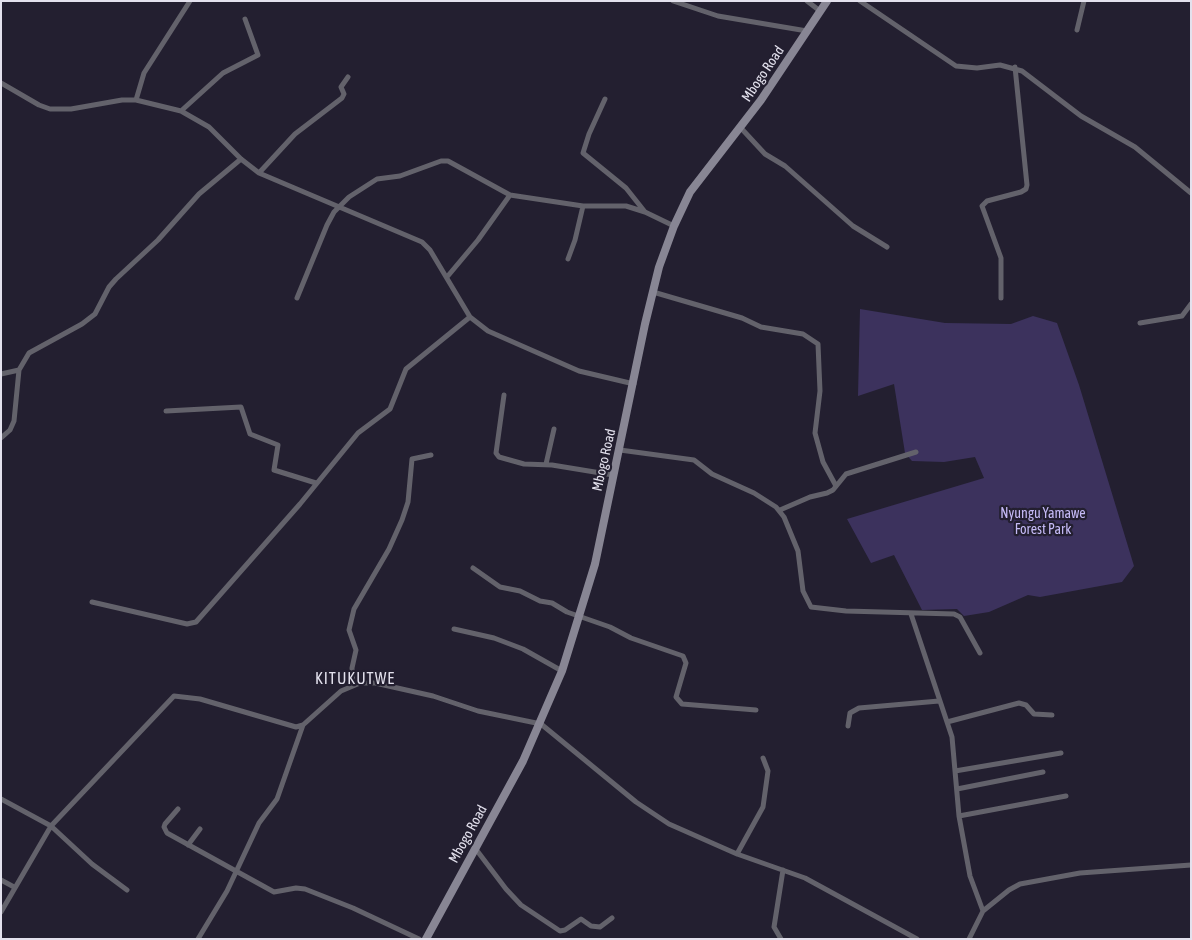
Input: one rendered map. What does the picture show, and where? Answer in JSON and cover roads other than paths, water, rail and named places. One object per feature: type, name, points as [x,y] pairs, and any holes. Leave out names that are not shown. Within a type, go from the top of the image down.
[{"type":"main road","name":"Mbogo Road","points":[[426,939],[541,724],[562,671],[595,564],[659,266],[674,226],[690,192],[761,100],[827,1]]},
{"type":"street","points":[[136,100],[148,67],[190,1]]},
{"type":"street","points":[[673,1],[718,16],[807,31]]},
{"type":"street","points":[[806,1],[820,11]]},
{"type":"street","points":[[860,1],[956,66],[977,68],[1000,64],[1015,67],[1081,116],[1135,147],[1191,193]]},
{"type":"street","points":[[1077,30],[1084,1]]},
{"type":"street","points":[[181,111],[223,73],[258,55],[245,20]]},
{"type":"street","points":[[1001,298],[1000,258],[982,206],[987,201],[1021,192],[1026,189],[1027,185],[1015,67]]},
{"type":"street","points":[[259,173],[295,134],[342,98],[344,94],[341,87],[348,77]]},
{"type":"street","points":[[1,83],[39,105],[50,109],[59,110],[122,100],[136,100],[181,111],[209,127],[241,159],[259,173],[422,242],[430,250],[470,317],[497,336],[579,371],[634,384]]},
{"type":"street","points":[[605,99],[583,152],[626,188],[645,212]]},
{"type":"street","points":[[740,127],[765,154],[792,172],[853,226],[887,247]]},
{"type":"street","points":[[1,438],[10,430],[14,421],[19,370],[29,354],[82,324],[95,314],[109,286],[158,240],[199,194],[241,159]]},
{"type":"street","points":[[297,298],[327,226],[338,208],[377,179],[406,174],[445,161],[510,195],[583,206],[626,206],[645,212],[674,226]]},
{"type":"street","points":[[447,277],[478,240],[510,195]]},
{"type":"street","points":[[568,259],[576,240],[583,206]]},
{"type":"street","points":[[653,292],[742,318],[761,327],[803,334],[818,344],[820,391],[815,433],[824,462],[836,486]]},
{"type":"street","points":[[1140,323],[1182,316],[1191,304]]},
{"type":"street","points":[[92,602],[187,624],[196,622],[364,427],[390,409],[406,369],[470,317]]},
{"type":"street","points":[[1,374],[19,370]]},
{"type":"street","points":[[504,395],[497,455],[509,461],[524,464],[546,464],[613,475]]},
{"type":"street","points":[[166,411],[241,407],[250,434],[278,445],[274,470],[316,483]]},
{"type":"street","points":[[546,464],[554,429]]},
{"type":"street","points":[[620,450],[694,460],[712,474],[754,493],[780,510],[798,551],[803,591],[812,607],[824,610],[958,615],[980,653]]},
{"type":"street","points":[[780,510],[810,497],[827,493],[846,474],[916,452]]},
{"type":"street","points":[[353,686],[352,668],[356,650],[349,630],[354,609],[389,550],[402,520],[408,502],[412,459],[431,455]]},
{"type":"street","points":[[473,568],[494,584],[520,591],[540,602],[552,603],[632,638],[683,656],[686,663],[676,697],[682,704],[756,710]]},
{"type":"street","points":[[911,614],[952,737],[959,816],[970,876],[983,911]]},
{"type":"street","points":[[454,628],[494,638],[523,649],[562,671]]},
{"type":"street","points":[[1,912],[51,826],[174,696],[200,699],[296,727],[303,725],[341,692],[360,683],[375,683],[412,690],[478,711],[541,724],[654,815],[687,833],[737,854],[783,870],[872,913],[917,939]]},
{"type":"street","points":[[848,726],[850,713],[858,708],[939,701]]},
{"type":"street","points":[[947,722],[1019,703],[1026,705],[1034,714],[1052,715]]},
{"type":"street","points":[[198,939],[227,891],[259,823],[277,799],[303,725]]},
{"type":"street","points":[[955,772],[1060,753]]},
{"type":"street","points":[[737,854],[763,807],[768,771],[763,758]]},
{"type":"street","points":[[957,789],[1043,772]]},
{"type":"street","points":[[959,816],[1066,796]]},
{"type":"street","points":[[1,799],[51,826],[92,864],[127,890]]},
{"type":"street","points":[[178,809],[164,826],[167,832],[274,892],[296,888],[305,889],[354,908],[419,939]]},
{"type":"street","points":[[188,845],[200,828]]},
{"type":"street","points":[[475,848],[506,889],[521,904],[560,930],[565,930],[581,919],[591,926],[600,927],[612,918]]},
{"type":"street","points":[[969,939],[983,911],[1009,890],[1035,880],[1106,870],[1191,865]]},
{"type":"street","points":[[781,939],[774,927],[783,870]]},
{"type":"street","points":[[1,880],[14,887]]},
{"type":"district","name":"KITUKUTWE","points":[[355,679]]},
{"type":"park label","name":"Nyungu Yamawe Forest Park","points":[[1043,522]]}]
